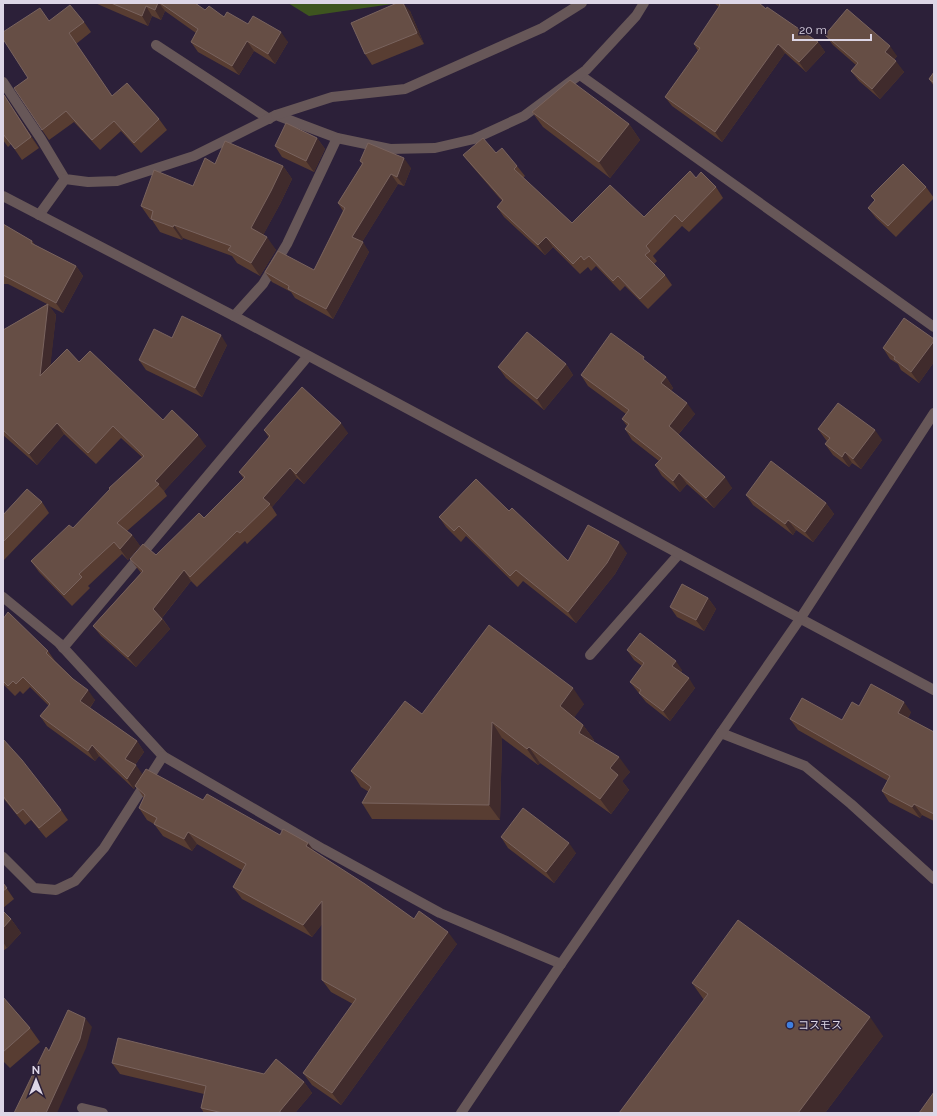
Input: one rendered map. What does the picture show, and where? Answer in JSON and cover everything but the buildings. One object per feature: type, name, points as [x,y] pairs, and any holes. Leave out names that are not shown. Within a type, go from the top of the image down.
[{"type":"street","points":[[65,179],[88,182],[117,181],[194,156],[273,117],[332,97],[405,90],[542,28],[582,3]]},
{"type":"street","points":[[156,45],[273,117],[337,138],[390,149],[435,148],[474,139],[524,116],[586,70],[636,16],[644,3]]},
{"type":"street","points":[[580,75],[934,327]]},
{"type":"street","points":[[3,82],[41,139],[65,179]]},
{"type":"street","points":[[234,316],[263,284],[287,244],[337,138]]},
{"type":"street","points":[[40,215],[65,179]]},
{"type":"street","points":[[3,196],[234,316],[934,690]]},
{"type":"street","points":[[63,648],[308,356]]},
{"type":"street","points":[[461,1113],[561,964],[800,619],[934,413]]},
{"type":"street","points":[[590,655],[679,554]]},
{"type":"street","points":[[3,597],[63,648],[163,756],[323,849],[440,913],[561,964]]},
{"type":"street","points":[[721,733],[805,766],[851,804],[934,879]]},
{"type":"street","points":[[3,857],[34,888],[56,890],[75,881],[104,848],[163,756]]},
{"type":"street","points":[[82,1108],[103,1113]]},
{"type":"green space","points":[[288,3],[399,3],[309,16]]},
{"type":"place","name":"コスモス","points":[[790,1025]]}]
